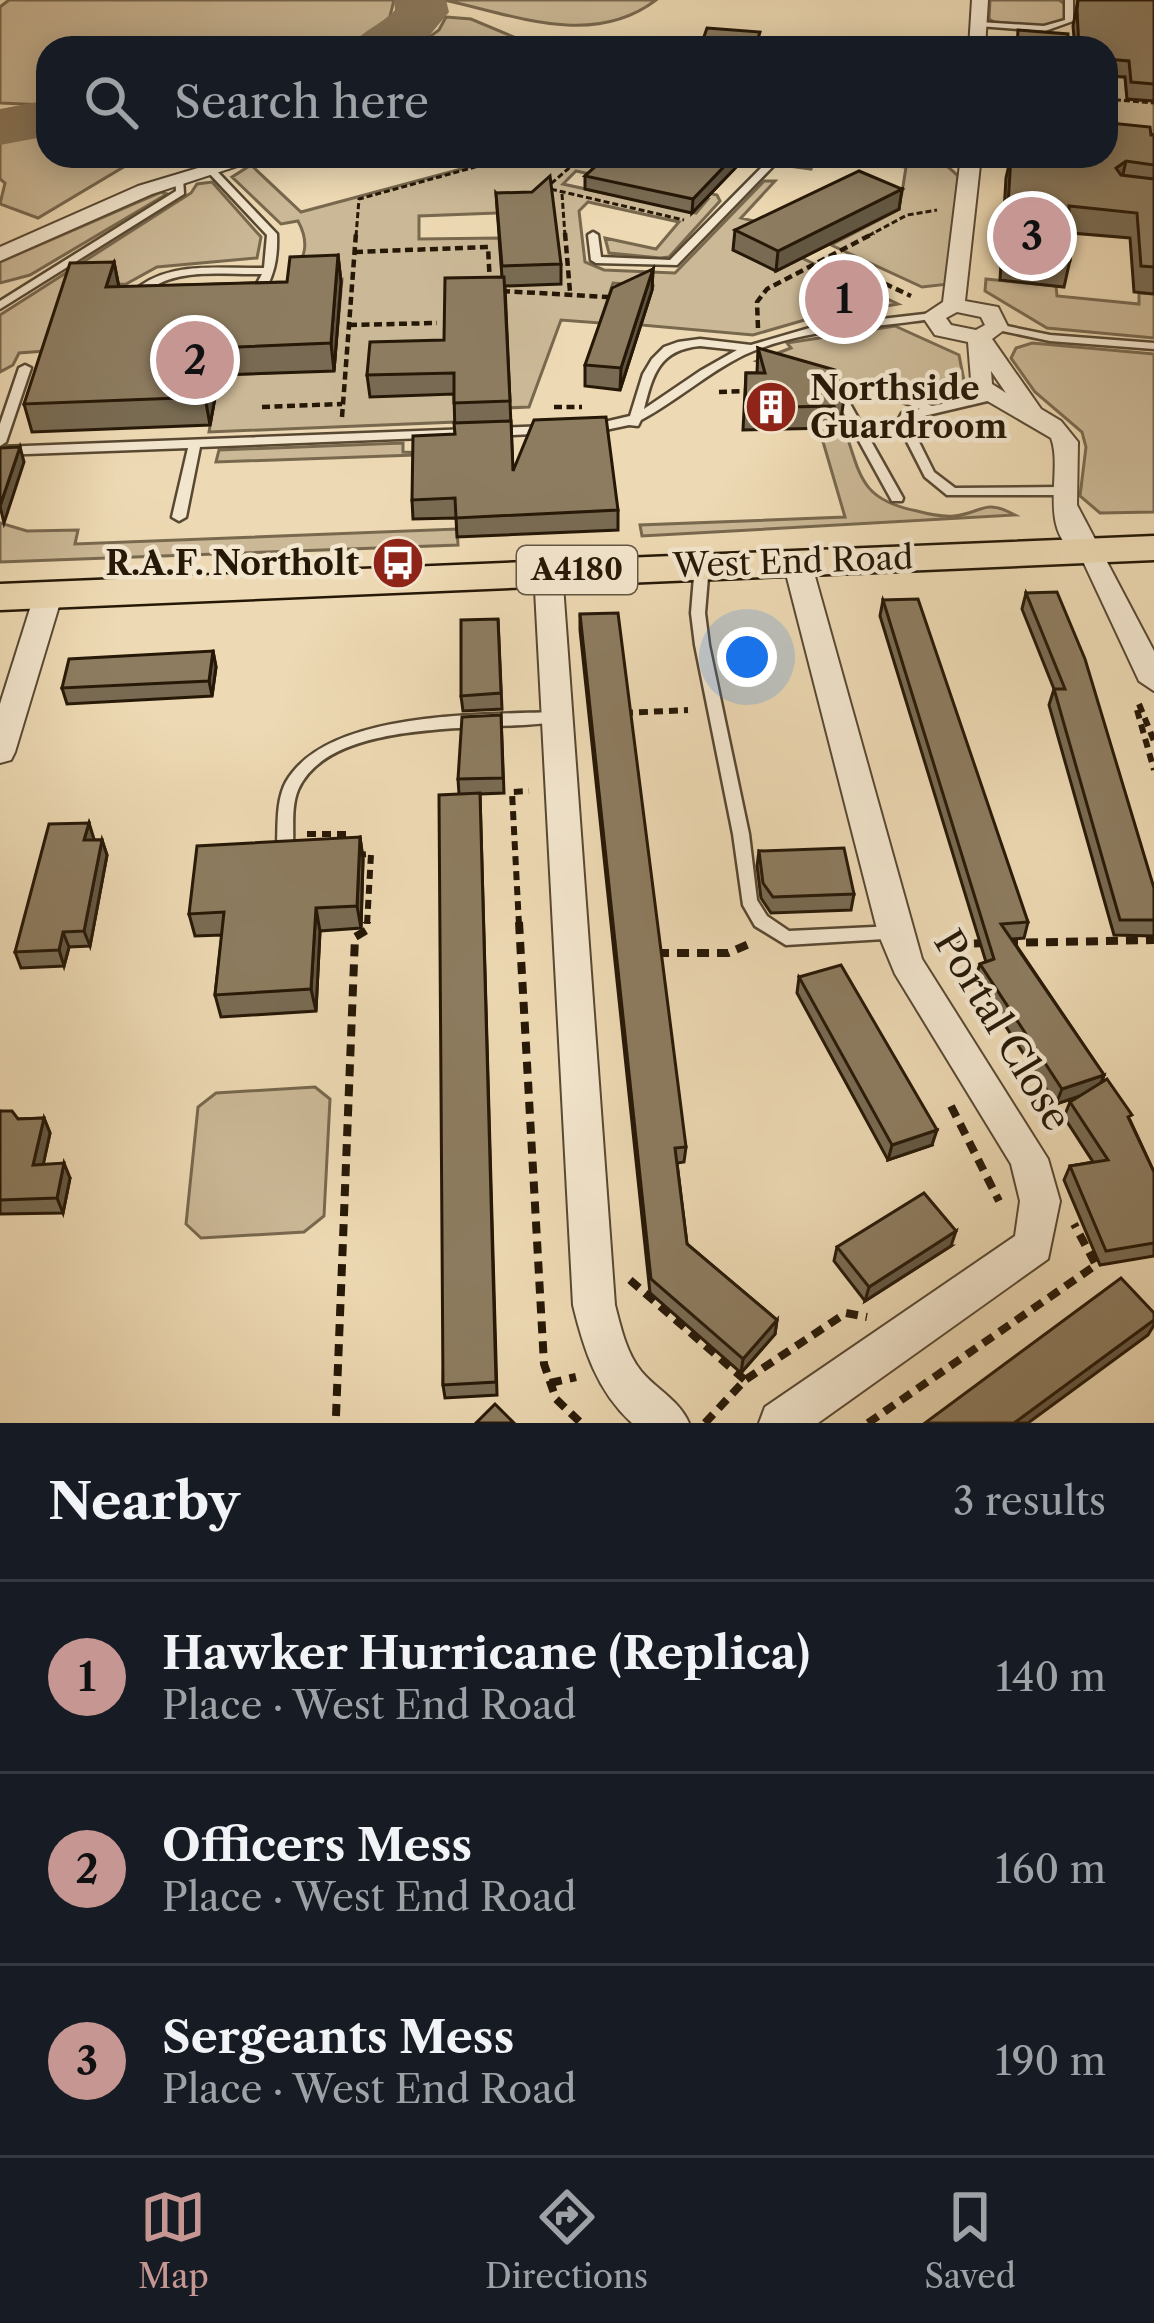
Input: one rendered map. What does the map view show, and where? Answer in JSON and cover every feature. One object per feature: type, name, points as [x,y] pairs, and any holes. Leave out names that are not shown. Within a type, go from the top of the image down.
[{"type":"main road","name":"West End Road","points":[[0,598],[1154,548]]},
{"type":"street","points":[[978,36],[980,0]]},
{"type":"street","points":[[0,255],[178,178],[214,168]]},
{"type":"street","points":[[969,168],[944,310],[990,312],[980,387],[1032,413],[1059,432],[1066,443],[1068,472],[1062,491],[1066,514],[1088,549],[1144,692]]},
{"type":"street","points":[[988,332],[1032,413]]},
{"type":"street","name":"Portal Close","points":[[781,1423],[1034,1246],[1040,1202],[1029,1159],[898,941],[797,562]]},
{"type":"street","points":[[548,572],[594,1306],[610,1368],[647,1409],[667,1423]]},
{"type":"street","points":[[0,752],[48,596]]},
{"type":"lane","points":[[979,24],[1056,29],[1069,21],[1069,0]]},
{"type":"lane","points":[[593,235],[596,260],[665,265],[678,261],[767,168]]},
{"type":"lane","points":[[210,169],[272,234],[261,291],[244,302]]},
{"type":"lane","points":[[0,306],[181,192],[178,178]]},
{"type":"lane","points":[[156,306],[141,297],[159,278],[268,271]]},
{"type":"lane","points":[[0,290],[26,287]]},
{"type":"lane","points":[[578,429],[634,424],[694,378],[753,348],[832,326],[944,310]]},
{"type":"lane","points":[[988,332],[1154,346]]},
{"type":"lane","points":[[634,424],[645,374],[675,345],[693,341],[753,348]]},
{"type":"lane","points":[[25,368],[0,446],[554,430]]},
{"type":"lane","points":[[897,498],[843,401],[854,391],[871,389],[930,409]]},
{"type":"lane","points":[[992,396],[911,412],[903,422],[938,486],[970,493],[1062,491]]},
{"type":"lane","points":[[179,517],[195,443]]},
{"type":"lane","points":[[702,566],[698,613],[749,900],[761,921],[786,938],[898,941]]},
{"type":"lane","points":[[285,841],[293,783],[322,755],[348,742],[383,730],[560,716]]},
{"type":"path","points":[[1118,100],[1154,103]]},
{"type":"path","points":[[340,438],[359,199],[471,168]]},
{"type":"path","points":[[569,168],[546,188],[711,226]]},
{"type":"path","points":[[562,194],[570,292]]},
{"type":"path","points":[[764,333],[754,323],[757,302],[767,289],[907,215],[946,211]]},
{"type":"path","points":[[355,252],[488,247],[490,291],[608,297]]},
{"type":"path","points":[[828,257],[915,297]]},
{"type":"path","points":[[342,278],[353,278]]},
{"type":"path","points":[[905,303],[926,291]]},
{"type":"path","points":[[349,325],[437,323]]},
{"type":"path","points":[[262,406],[343,404]]},
{"type":"path","points":[[1144,692],[1154,770]]},
{"type":"path","points":[[624,713],[715,709]]},
{"type":"path","points":[[538,790],[512,792],[544,1364],[556,1399],[581,1423]]},
{"type":"path","points":[[285,841],[346,834],[345,855],[371,854],[367,930],[355,937],[336,1416]]},
{"type":"path","points":[[641,953],[728,953],[777,931]]},
{"type":"path","points":[[898,941],[1154,940]]},
{"type":"path","points":[[941,1088],[1003,1210]]},
{"type":"path","points":[[620,1271],[745,1380]]},
{"type":"path","points":[[705,1423],[745,1380],[846,1312],[880,1319]]},
{"type":"shaded area","points":[[9,0],[394,0],[388,24],[366,36],[36,36],[36,105],[0,103],[0,7]]},
{"type":"shaded area","points":[[444,0],[656,0],[631,15],[578,25],[524,19]]},
{"type":"shaded area","points":[[990,0],[1059,0],[1065,4],[1065,22],[1050,27],[994,22],[989,19]]},
{"type":"shaded area","points":[[446,17],[471,19],[511,36],[431,36]]},
{"type":"shaded area","points":[[1118,77],[1125,77],[1127,99],[1154,101],[1154,135],[1118,135]]},
{"type":"shaded area","points":[[36,135],[36,168],[122,168],[38,218],[0,204],[5,183],[0,179],[0,142]]},
{"type":"shaded area","points":[[254,168],[301,212],[465,168],[638,168],[631,183],[576,171],[563,184],[696,213],[708,199],[665,190],[678,186],[717,195],[720,201],[669,257],[660,258],[609,253],[605,238],[656,249],[679,222],[588,202],[579,211],[585,262],[604,270],[675,273],[764,181],[775,181],[741,218],[779,227],[802,258],[898,304],[808,319],[753,335],[641,325],[653,286],[613,283],[600,323],[561,320],[529,407],[505,408],[505,420],[209,432],[219,375],[334,370],[342,279],[290,280],[304,251],[298,221],[281,224],[232,177]],"holes":[[[552,211],[503,286],[499,238],[419,239],[419,216]]]},
{"type":"shaded area","points":[[906,168],[949,168],[958,176],[949,284],[922,287],[831,245],[898,210],[858,189],[902,193]]},
{"type":"shaded area","points":[[212,182],[261,237],[257,258],[157,267],[126,284],[90,286],[58,350],[19,353],[13,365],[0,372],[0,315],[191,193],[197,184]]},
{"type":"shaded area","points":[[161,192],[167,194],[30,275],[0,283],[0,262]]},
{"type":"shaded area","points":[[986,279],[1056,286],[1057,296],[1139,304],[1139,293],[1154,294],[1154,338],[1047,328],[985,291]]},
{"type":"shaded area","points":[[895,326],[959,355],[965,386],[934,395],[874,380],[839,386],[757,361],[791,348],[787,343]]},
{"type":"shaded area","points":[[1032,343],[1154,354],[1154,512],[1100,513],[1080,496],[1086,447],[1082,432],[1035,392],[1011,358],[1016,348]]},
{"type":"shaded area","points":[[829,419],[841,419],[864,480],[882,499],[940,516],[989,507],[1015,515],[642,536],[640,525],[845,517],[819,428]]},
{"type":"shaded area","points":[[403,443],[403,452],[444,454],[216,462],[219,450]]},
{"type":"shaded area","points":[[0,523],[27,531],[78,530],[75,544],[457,529],[458,545],[0,562]]},
{"type":"shaded area","points":[[315,1087],[330,1099],[324,1216],[304,1232],[201,1238],[186,1224],[198,1107],[216,1093]]},
{"type":"building","points":[[1078,0],[1154,0],[1154,84],[1131,82],[1129,61],[1118,60],[1118,36],[1078,36]]},
{"type":"building","points":[[707,28],[760,32],[759,36],[704,36]]},
{"type":"building","points":[[1018,30],[1068,34],[1068,36],[1018,36]]},
{"type":"building","points":[[1118,124],[1150,127],[1154,165],[1126,161],[1118,167]]},
{"type":"building","points":[[594,168],[723,168],[693,199],[585,176]]},
{"type":"building","points":[[1010,168],[1116,168],[1121,175],[1154,179],[1154,267],[1141,266],[1137,213],[1069,206],[1070,260],[1005,254]]},
{"type":"building","points":[[859,171],[902,189],[778,251],[735,230]]},
{"type":"building","points":[[550,176],[561,264],[502,266],[496,193],[532,192]]},
{"type":"building","points":[[338,255],[331,343],[214,348],[205,397],[24,404],[70,263],[114,262],[106,287],[287,282],[290,257]]},
{"type":"building","points":[[653,269],[621,368],[585,365],[612,288]]},
{"type":"building","points":[[504,277],[510,401],[454,403],[454,373],[367,375],[370,342],[444,340],[445,278]]},
{"type":"building","points":[[758,348],[835,370],[844,398],[831,398],[834,406],[745,408],[746,373],[765,373]]},
{"type":"building","points":[[606,417],[618,510],[456,518],[455,498],[412,500],[413,436],[455,434],[454,423],[511,421],[513,471],[534,420]]},
{"type":"building","points":[[20,447],[0,506],[0,448]]},
{"type":"building","points":[[1057,592],[1085,659],[1154,888],[1154,920],[1120,920],[1054,689],[1065,689],[1026,593]]},
{"type":"building","points":[[918,599],[1028,922],[1001,924],[1104,1075],[1062,1089],[980,964],[994,959],[883,600]]},
{"type":"building","points":[[618,613],[686,1147],[675,1148],[687,1244],[777,1320],[743,1359],[651,1279],[580,614]]},
{"type":"building","points":[[498,619],[501,693],[461,696],[461,620]]},
{"type":"building","points":[[213,651],[209,681],[62,688],[69,659]]},
{"type":"building","points":[[501,715],[503,778],[458,779],[462,717]]},
{"type":"building","points":[[480,793],[496,1382],[443,1385],[439,795]]},
{"type":"building","points":[[89,823],[84,840],[102,840],[84,931],[63,932],[59,950],[15,952],[49,824]]},
{"type":"building","points":[[360,837],[357,906],[316,908],[311,989],[215,995],[224,912],[189,914],[197,846]]},
{"type":"building","points":[[844,848],[854,894],[773,897],[763,883],[759,851]]},
{"type":"building","points":[[841,965],[937,1130],[892,1145],[799,977]]},
{"type":"building","points":[[1107,1079],[1132,1115],[1128,1117],[1154,1172],[1154,1243],[1106,1251],[1070,1166],[1108,1160],[1070,1102]]},
{"type":"building","points":[[0,1111],[12,1111],[18,1119],[44,1118],[33,1165],[64,1163],[57,1198],[0,1200]]},
{"type":"building","points":[[924,1193],[956,1231],[869,1287],[837,1247]]},
{"type":"building","points":[[1121,1278],[1154,1313],[1154,1320],[1014,1423],[925,1423]]},
{"type":"building","points":[[495,1404],[514,1423],[476,1423]]},
{"type":"taxiway","points":[[400,36],[422,12],[420,0]]},
{"type":"taxiway","points":[[0,127],[36,120]]},
{"type":"place","name":"Sergeants Mess","points":[[1032,236]]},
{"type":"place","name":"Hawker Hurricane (Replica)","points":[[844,299]]},
{"type":"place","name":"Officers Mess","points":[[195,360]]},
{"type":"place","name":"Northside Guardroom","points":[[771,407]]},
{"type":"place","name":"R.A.F. Northolt","points":[[398,563]]}]
